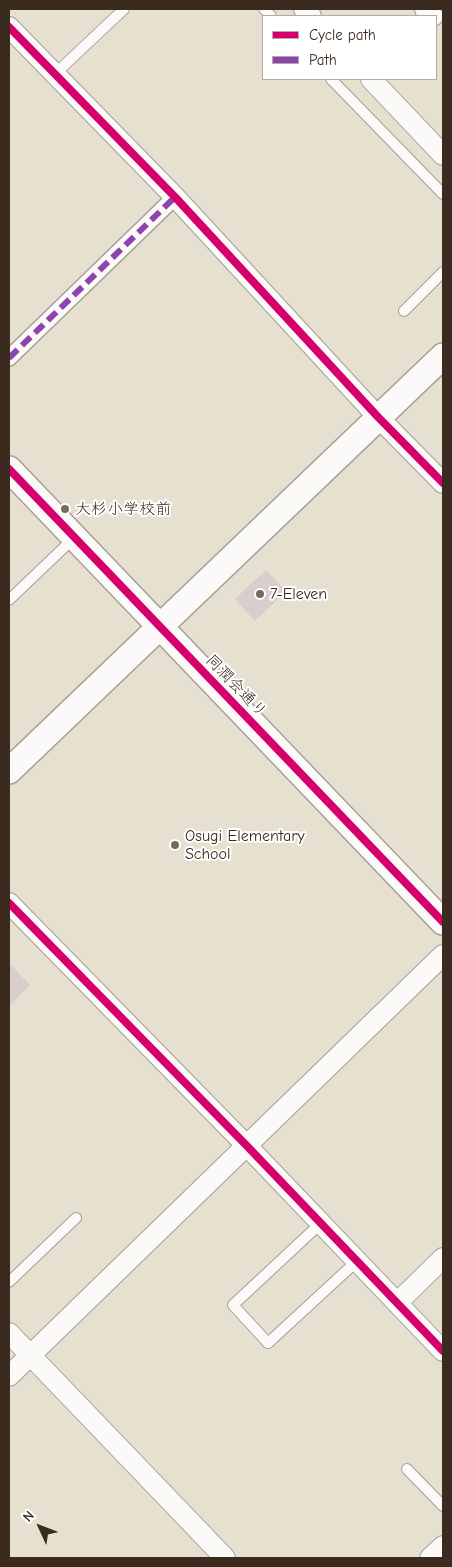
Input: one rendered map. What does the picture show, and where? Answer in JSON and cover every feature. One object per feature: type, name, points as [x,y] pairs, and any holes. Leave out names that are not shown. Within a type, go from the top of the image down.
[{"type":"street","points":[[9,27],[175,197],[378,417],[443,484]]},
{"type":"street","points":[[372,80],[443,155]]},
{"type":"street","points":[[9,358],[175,197]]},
{"type":"street","points":[[9,771],[443,356]]},
{"type":"street","name":"同潤会通り","points":[[9,468],[443,922]]},
{"type":"street","points":[[9,903],[247,1146],[443,1351]]},
{"type":"street","points":[[9,1376],[443,955]]},
{"type":"street","points":[[398,1303],[443,1258]]},
{"type":"street","points":[[9,1333],[225,1558]]},
{"type":"street","points":[[430,1558],[443,1546]]},
{"type":"lane","points":[[55,74],[124,9]]},
{"type":"lane","points":[[333,80],[443,194]]},
{"type":"lane","points":[[404,311],[443,272]]},
{"type":"lane","points":[[9,600],[75,537]]},
{"type":"lane","points":[[9,1282],[76,1218]]},
{"type":"lane","points":[[321,1223],[233,1305],[268,1343],[357,1261]]},
{"type":"lane","points":[[407,1469],[443,1506]]},
{"type":"building","points":[[266,570],[286,591],[255,621],[235,599]]},
{"type":"building","points":[[9,963],[30,985],[9,1006]]},
{"type":"marked path","points":[[9,358],[175,197]]},
{"type":"cycle path","points":[[9,27],[175,197],[378,417],[443,483]]},
{"type":"cycle path","points":[[9,469],[443,922]]},
{"type":"cycle path","points":[[9,903],[247,1146],[443,1351]]},
{"type":"place","name":"大杉小学校前","points":[[65,509]]},
{"type":"place","name":"7-Eleven","points":[[260,594]]},
{"type":"place","name":"Osugi Elementary School","points":[[175,845]]}]
